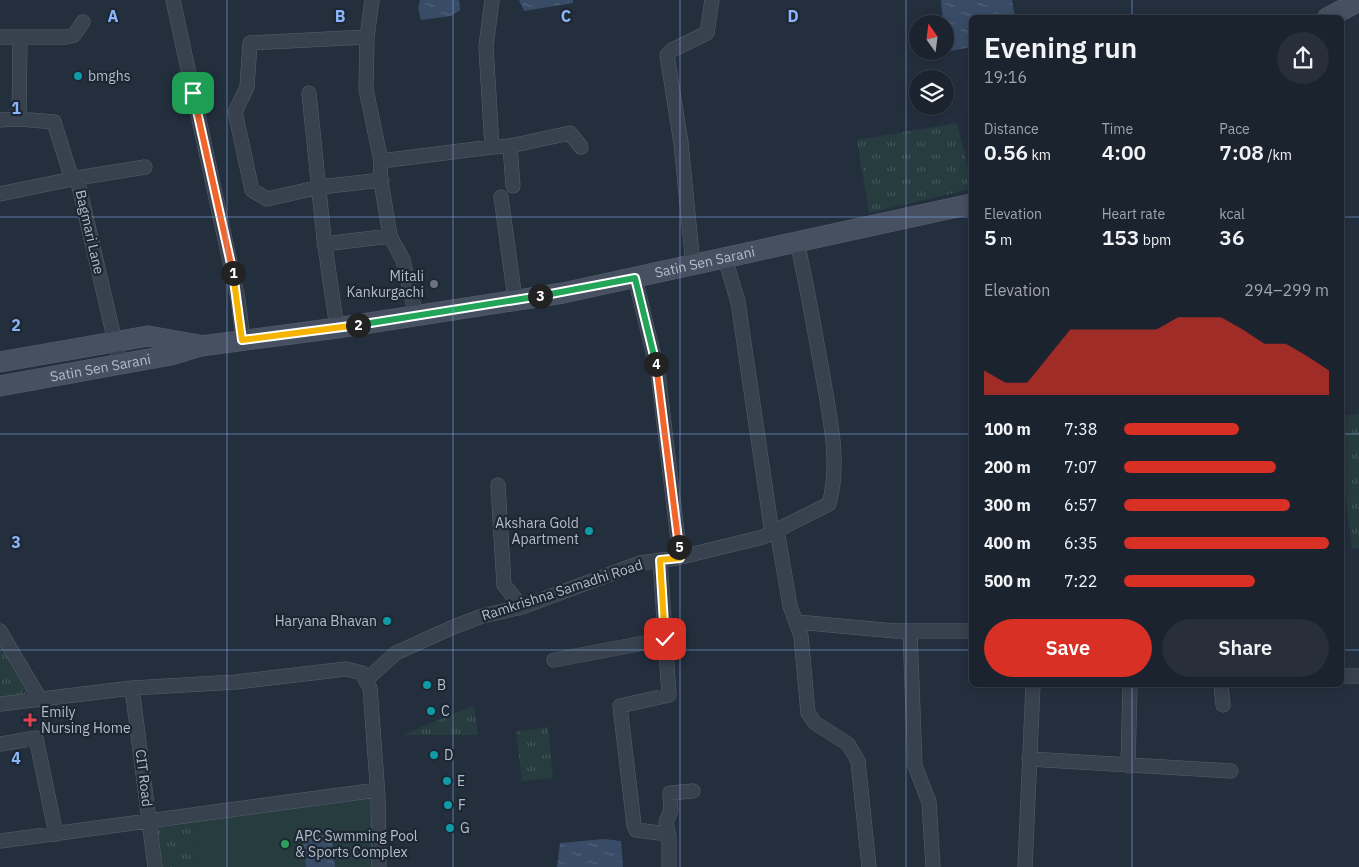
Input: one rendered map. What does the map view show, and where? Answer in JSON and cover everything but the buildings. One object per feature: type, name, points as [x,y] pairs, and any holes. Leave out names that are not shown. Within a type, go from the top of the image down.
[{"type":"main road","points":[[1333,15],[1359,1]]},
{"type":"main road","name":"Satin Sen Sarani","points":[[0,386],[171,355],[201,346],[337,328],[563,293],[969,204]]},
{"type":"main road","name":"Satin Sen Sarani","points":[[0,362],[115,340],[148,336],[201,346]]},
{"type":"street","points":[[173,0],[238,299],[242,340]]},
{"type":"street","points":[[372,0],[367,36],[366,89],[381,162],[380,175],[390,236],[403,260],[416,316]]},
{"type":"street","points":[[492,0],[486,47],[492,146]]},
{"type":"street","points":[[693,265],[681,143],[667,55],[672,50],[707,32],[712,0]]},
{"type":"street","points":[[0,37],[66,38],[74,35],[83,22]]},
{"type":"street","points":[[367,36],[250,43],[247,87],[235,112],[252,190],[267,199],[320,187],[382,180]]},
{"type":"street","points":[[19,120],[20,37]]},
{"type":"street","points":[[310,93],[324,244],[337,328]]},
{"type":"street","points":[[0,120],[54,122],[70,174],[77,178],[145,167]]},
{"type":"street","points":[[381,162],[492,146],[510,146],[570,133],[581,147]]},
{"type":"street","points":[[510,146],[513,186]]},
{"type":"street","name":"Bagmari Lane","points":[[0,194],[77,178],[120,364]]},
{"type":"street","points":[[501,197],[515,299]]},
{"type":"street","points":[[324,244],[390,236]]},
{"type":"street","name":"Ramkrishna Samadhi Road","points":[[366,680],[396,653],[482,616],[522,606],[640,563],[680,558],[716,550],[775,532],[829,504],[834,487],[835,468],[828,409],[810,298],[797,242]]},
{"type":"street","points":[[725,258],[738,302],[775,532],[790,606],[801,636],[808,713],[815,723],[848,744],[858,760],[868,867]]},
{"type":"street","points":[[635,278],[658,373],[680,558]]},
{"type":"street","points":[[498,484],[504,585],[522,606]]},
{"type":"street","points":[[660,560],[669,695],[620,706],[636,830],[660,833],[669,838]]},
{"type":"street","points":[[797,622],[910,631],[969,632]]},
{"type":"street","points":[[0,631],[40,699]]},
{"type":"street","points":[[910,631],[915,766],[929,802],[933,867]]},
{"type":"street","points":[[554,660],[665,639]]},
{"type":"street","points":[[0,704],[132,688],[236,682],[346,669],[362,673],[370,688],[377,790],[379,867]]},
{"type":"street","points":[[1344,676],[1359,676]]},
{"type":"street","points":[[1025,867],[1033,687]]},
{"type":"street","points":[[1128,766],[1130,687]]},
{"type":"street","points":[[1221,687],[1223,706]]},
{"type":"street","name":"CIT Road","points":[[132,688],[155,867]]},
{"type":"street","points":[[0,744],[36,738],[56,834]]},
{"type":"street","points":[[1029,759],[1230,771]]},
{"type":"street","points":[[0,841],[377,790]]},
{"type":"street","points":[[669,867],[669,838],[666,822],[671,810],[670,793],[693,791]]},
{"type":"green space","points":[[957,123],[969,170],[969,189],[869,213],[857,140]]},
{"type":"green space","points":[[1359,414],[1359,548],[1352,549],[1344,486],[1344,416]]},
{"type":"green space","points":[[0,644],[31,696],[0,699]]},
{"type":"green space","points":[[474,705],[478,735],[403,735]]},
{"type":"green space","points":[[548,727],[553,778],[522,781],[516,732]]},
{"type":"green space","name":"APC Swmming Pool & Sports Complex","points":[[372,794],[374,867],[199,867],[192,821]]},
{"type":"green space","points":[[192,821],[199,867],[160,867],[153,824]]},
{"type":"water","points":[[420,0],[459,0],[460,10],[451,16],[421,20],[418,8]]},
{"type":"water","points":[[519,0],[573,0],[573,3],[524,11]]},
{"type":"water","points":[[941,0],[1012,0],[1015,15],[969,15],[969,47],[954,50],[954,15],[942,15]]},
{"type":"water","points":[[331,834],[335,867],[306,867],[302,838]]},
{"type":"water","points":[[604,839],[621,841],[623,867],[557,867],[560,843]]},
{"type":"place","name":"bmghs","points":[[78,76]]},
{"type":"place","name":"Mitali Kankurgachi","points":[[434,284]]},
{"type":"place","name":"Akshara Gold Apartment","points":[[589,531]]},
{"type":"place","name":"Haryana Bhavan","points":[[387,621]]},
{"type":"place","name":"B","points":[[427,685]]},
{"type":"place","name":"C","points":[[431,711]]},
{"type":"place","name":"Emily Nursing Home","points":[[30,720]]},
{"type":"place","name":"D","points":[[434,755]]},
{"type":"place","name":"E","points":[[447,781]]},
{"type":"place","name":"F","points":[[448,805]]},
{"type":"place","name":"G","points":[[450,828]]},
{"type":"place","name":"APC Swmming Pool & Sports Complex","points":[[285,844]]},
{"type":"route","points":[[193,93],[238,299],[242,340],[337,328],[563,293],[635,278],[658,373],[680,558],[660,560],[665,639]]}]
